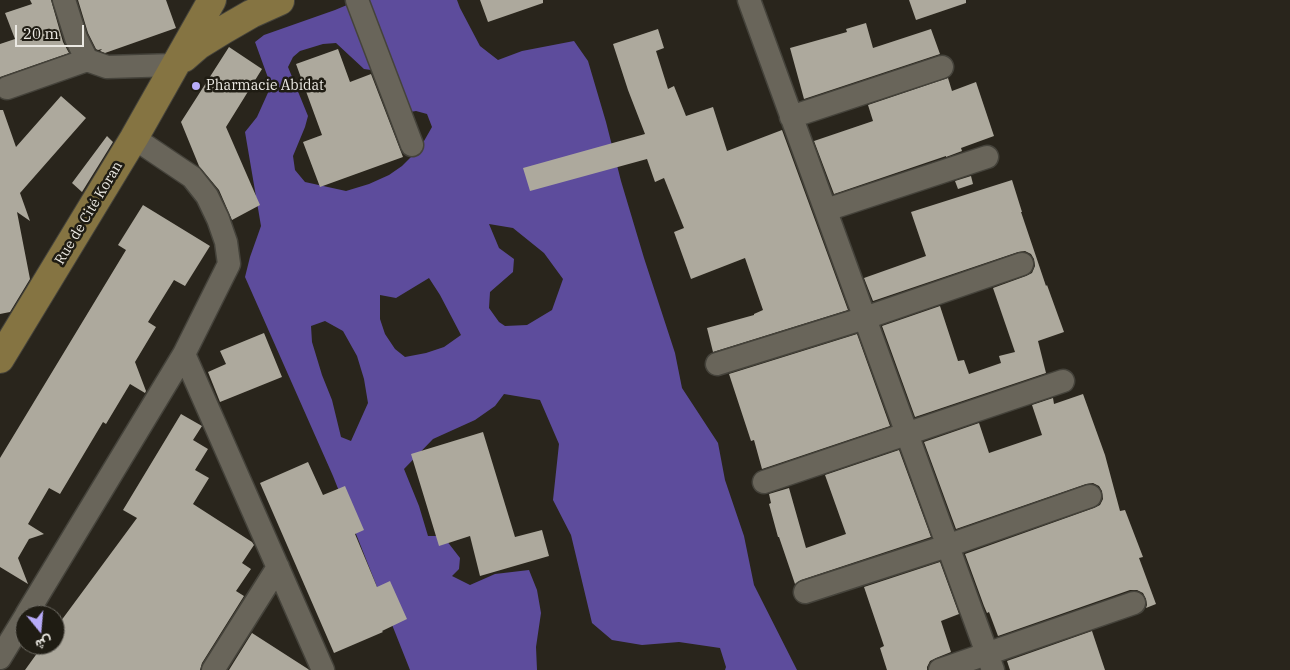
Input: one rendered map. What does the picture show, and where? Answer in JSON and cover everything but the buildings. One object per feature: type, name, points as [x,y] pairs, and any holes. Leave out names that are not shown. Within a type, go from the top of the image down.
[{"type":"main road","name":"Rue de Cité Koran","points":[[0,359],[134,138],[212,0]]},
{"type":"main road","points":[[175,65],[224,28],[277,0]]},
{"type":"street","points":[[64,0],[76,38],[88,60]]},
{"type":"street","points":[[357,0],[412,145]]},
{"type":"street","points":[[749,0],[990,662]]},
{"type":"street","points":[[7,88],[88,60],[107,67],[175,65]]},
{"type":"street","points":[[791,117],[942,66]]},
{"type":"street","points":[[33,605],[184,354],[229,264],[226,242],[207,196],[192,177],[134,138]]},
{"type":"street","points":[[826,210],[987,157]]},
{"type":"street","points":[[716,364],[865,318],[1022,264]]},
{"type":"street","points":[[184,354],[323,670]]},
{"type":"street","points":[[764,482],[1063,381]]},
{"type":"street","points":[[805,592],[947,546],[1090,496]]},
{"type":"street","points":[[213,670],[278,567]]},
{"type":"street","points":[[940,670],[990,662],[1134,603]]},
{"type":"street","points":[[0,658],[15,634]]},
{"type":"shaded area","points":[[359,0],[457,0],[480,46],[498,60],[522,51],[574,41],[588,61],[621,181],[675,353],[682,388],[718,443],[725,480],[744,536],[754,585],[797,670],[725,670],[726,667],[720,648],[679,642],[642,645],[612,640],[592,623],[571,535],[553,500],[559,444],[540,400],[504,394],[495,406],[475,420],[433,439],[404,469],[419,506],[428,536],[443,536],[460,558],[459,569],[452,576],[470,585],[495,574],[529,570],[537,590],[541,613],[536,647],[537,670],[410,670],[333,476],[245,277],[261,226],[245,132],[257,117],[271,86],[255,42],[264,35]],"holes":[[[336,43],[364,69],[371,70],[404,113],[416,111],[427,114],[432,127],[420,148],[402,166],[389,175],[369,184],[346,191],[305,182],[295,170],[293,156],[308,116],[288,67],[293,57],[300,51],[323,44]],[[489,224],[513,228],[544,253],[563,279],[552,310],[527,325],[505,326],[499,322],[489,308],[490,292],[513,272],[514,259],[499,248]],[[429,278],[461,335],[444,347],[405,357],[395,349],[385,334],[380,319],[380,295],[396,298]],[[325,321],[343,331],[357,356],[364,379],[368,403],[351,441],[341,437],[332,400],[312,342],[311,326]]]},
{"type":"place","name":"Pharmacie Abidat","points":[[196,86]]}]
